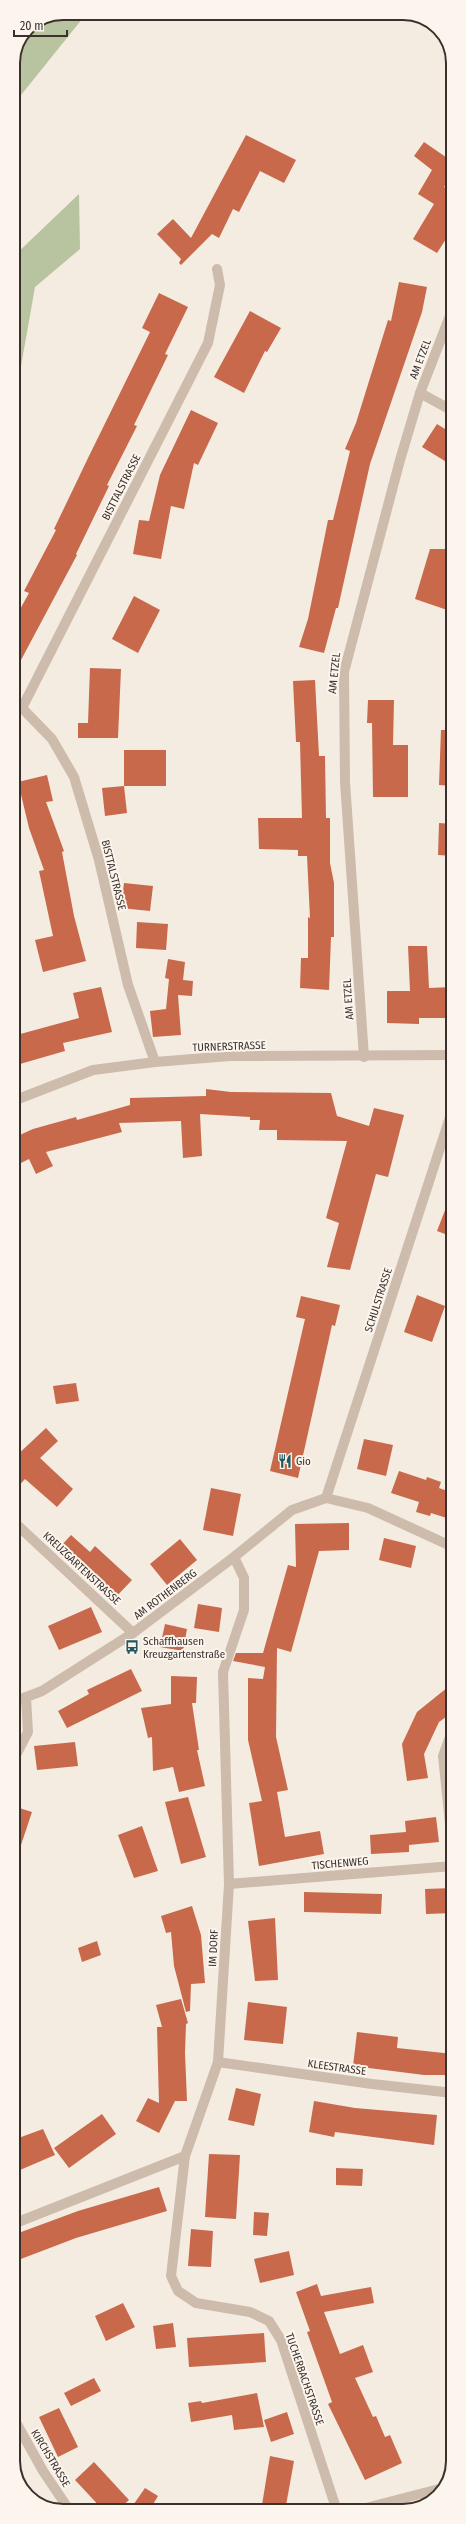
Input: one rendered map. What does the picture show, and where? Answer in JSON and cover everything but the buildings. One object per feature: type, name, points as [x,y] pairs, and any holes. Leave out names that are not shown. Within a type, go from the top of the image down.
[{"type":"street","name":"BISTTALSTRASSE","points":[[155,1062],[128,985],[99,860],[74,777],[52,739],[22,708],[208,343],[220,285],[217,269]]},
{"type":"street","name":"AM ETZEL","points":[[364,1057],[345,782],[342,685],[347,652],[420,393],[446,326]]},
{"type":"street","points":[[420,393],[446,407]]},
{"type":"street","name":"TURNERSTRASSE","points":[[20,1098],[93,1070],[155,1062],[230,1056],[364,1057],[446,1055]]},
{"type":"street","name":"SCHULSTRASSE","points":[[326,1498],[446,1129]]},
{"type":"street","points":[[326,1498],[368,1508],[446,1544]]},
{"type":"street","name":"AM ROTHENBERG","points":[[20,1700],[42,1691],[133,1633],[234,1557],[292,1510],[326,1498]]},
{"type":"street","name":"KREUZGARTENSTRASSE","points":[[20,1528],[133,1633]]},
{"type":"street","name":"IM DORF","points":[[185,2156],[218,2062],[229,1884],[223,1672],[244,1610],[244,1578],[234,1557]]},
{"type":"street","points":[[20,1747],[28,1732],[29,1720],[26,1698]]},
{"type":"street","points":[[446,1750],[444,1756],[446,1777]]},
{"type":"street","name":"TISCHENWEG","points":[[229,1884],[446,1867]]},
{"type":"street","name":"KLEESTRASSE","points":[[218,2062],[372,2084],[446,2092]]},
{"type":"street","points":[[20,2221],[185,2156]]},
{"type":"street","name":"TUCHERBACHSTRASSE","points":[[185,2156],[171,2276],[178,2291],[196,2303],[250,2312],[269,2321],[281,2340],[334,2504]]},
{"type":"street","name":"KIRCHSTRASSE","points":[[20,2430],[43,2471],[65,2504]]},
{"type":"street","points":[[381,2504],[434,2490]]},
{"type":"green space","points":[[81,20],[20,96],[21,54],[23,46],[32,32],[46,23],[54,21]]},
{"type":"green space","points":[[79,194],[80,249],[35,287],[20,372],[20,250]]},
{"type":"place","name":"Gio","points":[[285,1461]]},
{"type":"place","name":"Schaffhausen Kreuzgartenstraße","points":[[132,1647]]}]
